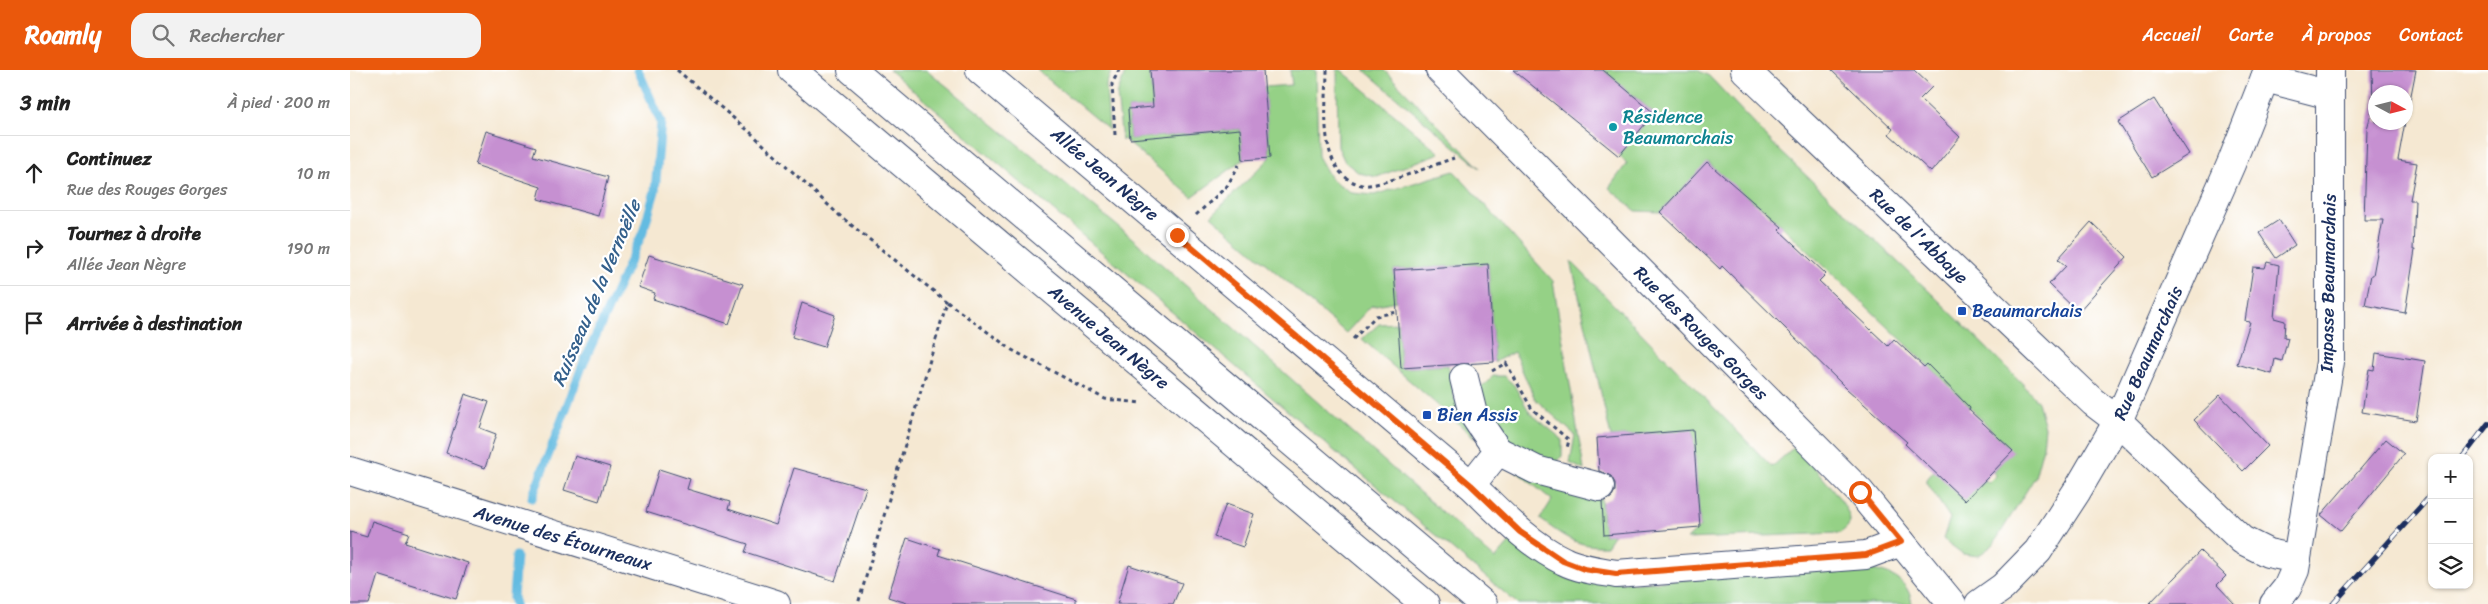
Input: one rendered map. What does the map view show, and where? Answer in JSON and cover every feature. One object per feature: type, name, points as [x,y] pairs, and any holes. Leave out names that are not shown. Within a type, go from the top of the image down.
[{"type":"street","name":"Avenue Jean Nègre","points":[[792,70],[1425,604]]},
{"type":"street","points":[[852,70],[1483,604]]},
{"type":"street","name":"Allée Jean Nègre","points":[[980,70],[1471,485],[1520,532],[1563,561],[1584,569],[1616,574],[1866,555],[1901,542]]},
{"type":"street","name":"Rue des Rouges Gorges","points":[[1440,70],[1860,492],[1952,604]]},
{"type":"street","name":"Rue de l'Abbaye","points":[[1745,70],[2079,389],[2118,421]]},
{"type":"street","name":"Rue Beaumarchais","points":[[1978,604],[2004,587],[2038,551],[2077,491],[2118,421],[2231,164],[2267,74]]},
{"type":"street","name":"Impasse Beaumarchais","points":[[2267,74],[2330,82],[2330,362],[2296,570],[2287,588],[2274,604]]},
{"type":"street","points":[[1465,383],[1472,414],[1498,451],[1536,470],[1600,487]]},
{"type":"street","points":[[2118,421],[2242,540],[2268,553],[2297,559]]},
{"type":"street","points":[[1471,485],[1498,451]]},
{"type":"street","name":"Avenue des Étourneaux","points":[[350,472],[776,604]]},
{"type":"path","points":[[678,70],[751,133],[839,215],[947,302],[1012,350],[1106,399],[1150,404]]},
{"type":"path","points":[[1115,135],[1112,84],[1119,70]]},
{"type":"path","points":[[1327,70],[1327,145],[1335,167],[1348,178],[1363,185],[1380,183],[1454,158]]},
{"type":"path","points":[[1177,235],[1227,186],[1239,165]]},
{"type":"path","points":[[858,604],[947,302]]},
{"type":"path","points":[[1353,339],[1376,316],[1397,312]]},
{"type":"path","points":[[1465,383],[1471,382],[1506,363],[1532,409],[1569,440],[1561,476]]},
{"type":"green space","points":[[889,70],[927,70],[1132,238],[1495,559],[1511,541],[1569,579],[1640,583],[1846,568],[1867,569],[1896,578],[1909,593],[1912,604],[1518,604],[1332,449]]},
{"type":"green space","points":[[1037,70],[1112,70],[1106,85],[1109,130]]},
{"type":"green space","points":[[1126,70],[1150,70],[1153,107],[1128,109],[1130,139],[1240,129],[1243,160],[1192,197],[1124,139],[1122,141],[1117,95]]},
{"type":"green space","points":[[1290,70],[1316,70],[1318,156],[1331,179],[1352,193],[1374,195],[1454,171],[1553,281],[1584,470],[1570,463],[1575,435],[1535,399],[1514,352],[1494,362],[1488,264],[1394,270],[1396,301],[1371,306],[1346,333],[1211,216],[1270,158],[1264,87],[1292,85]]},
{"type":"green space","points":[[1337,70],[1341,70],[1440,153],[1377,177],[1359,173],[1345,162],[1338,147]]},
{"type":"green space","points":[[1364,70],[1384,70],[1481,169]]},
{"type":"green space","points":[[1603,70],[1697,70],[1709,76],[1779,150],[1933,295],[2022,383],[2038,402],[2045,427],[2043,447],[2035,477],[1993,545],[1978,556],[1963,554],[1943,539],[1950,518],[1927,483],[1927,479],[1934,471],[1985,480],[1989,483],[1996,476],[1993,472],[2012,451],[1945,381],[1764,209],[1734,187],[1708,162],[1660,212],[1636,211],[1609,188],[1627,163],[1619,156],[1654,113]]},
{"type":"green space","points":[[1571,261],[1772,467],[1795,446],[1836,493],[1848,513],[1849,525],[1840,533],[1687,539],[1700,527],[1693,430],[1611,437]]},
{"type":"green space","points":[[1398,323],[1401,368],[1448,365],[1454,398],[1475,438],[1362,339],[1379,324]]},
{"type":"green space","points":[[1493,376],[1504,376],[1514,385],[1530,413],[1562,439],[1562,456],[1554,466],[1500,437],[1476,389],[1482,387]]},
{"type":"green space","points":[[1515,470],[1601,499],[1604,535],[1614,534],[1606,546],[1586,545],[1570,539],[1540,519],[1552,500]]},
{"type":"building","points":[[1150,70],[1263,70],[1270,158],[1243,160],[1240,129],[1130,139],[1128,109],[1153,107]]},
{"type":"building","name":"Résidence Beaumarchais","points":[[1513,70],[1603,70],[1654,113],[1619,156]]},
{"type":"building","points":[[1831,70],[1914,70],[1932,87],[1920,99],[1960,137],[1931,172],[1889,134],[1893,129]]},
{"type":"building","points":[[2372,70],[2416,70],[2413,85],[2372,85]]},
{"type":"building","points":[[2154,99],[2189,154],[2152,177],[2118,122]]},
{"type":"building","points":[[2368,125],[2368,130],[2404,130],[2398,160],[2417,163],[2410,200],[2415,200],[2413,250],[2415,250],[2405,313],[2365,305],[2371,275],[2373,275],[2383,220],[2364,220]]},
{"type":"building","points":[[486,131],[536,147],[533,156],[608,177],[598,216],[538,199],[541,187],[475,165]]},
{"type":"building","points":[[1707,162],[1782,227],[1779,230],[1826,274],[1819,281],[1888,346],[1894,339],[1924,367],[1927,364],[1970,408],[1969,410],[2013,451],[1965,501],[1905,444],[1907,442],[1847,389],[1722,266],[1720,269],[1660,212]]},
{"type":"building","points":[[2279,220],[2295,245],[2276,258],[2259,233]]},
{"type":"building","points":[[2091,222],[2127,257],[2078,312],[2049,284],[2066,266],[2058,259]]},
{"type":"building","points":[[649,255],[743,284],[729,324],[653,299],[655,293],[638,287]]},
{"type":"building","points":[[2267,262],[2279,265],[2274,318],[2285,321],[2284,337],[2288,338],[2282,361],[2275,359],[2272,374],[2237,364],[2250,322],[2245,321],[2253,267],[2265,268]]},
{"type":"building","points":[[1488,264],[1494,362],[1401,368],[1394,270]]},
{"type":"building","points":[[802,303],[835,315],[824,347],[792,337]]},
{"type":"building","points":[[2376,353],[2425,361],[2416,421],[2362,412],[2369,369],[2374,370]]},
{"type":"building","points":[[465,394],[489,402],[480,428],[496,434],[485,468],[446,453]]},
{"type":"building","points":[[2220,395],[2268,446],[2243,471],[2194,420]]},
{"type":"building","points":[[1693,430],[1700,527],[1604,535],[1602,502],[1611,498],[1615,491],[1615,483],[1611,476],[1599,471],[1597,438]]},
{"type":"building","points":[[2386,439],[2404,454],[2341,531],[2321,515]]},
{"type":"building","points":[[575,456],[610,467],[599,501],[564,490]]},
{"type":"building","points":[[794,468],[866,488],[835,581],[745,552],[748,544],[646,512],[659,469],[690,479],[687,489],[730,502],[728,509],[776,525]]},
{"type":"building","points":[[1226,504],[1254,514],[1243,547],[1214,537]]},
{"type":"building","points":[[372,521],[409,533],[405,543],[468,563],[456,599],[378,575],[369,604],[350,604],[350,532],[367,537]]},
{"type":"building","points":[[907,538],[940,549],[938,555],[1076,599],[1076,604],[910,604],[888,597]]},
{"type":"building","points":[[2200,551],[2226,576],[2217,585],[2235,604],[2149,604]]},
{"type":"building","points":[[1129,565],[1182,583],[1173,604],[1117,604]]},
{"type":"waterway","name":"Ruisseau de la Vernoëlle","points":[[532,498],[583,364],[643,232],[655,191],[661,122],[638,70]]},
{"type":"waterway","name":"Ruisseau de la Vernoëlle","points":[[515,604],[513,598],[516,556]]},
{"type":"railway","points":[[2465,454],[2488,424]]},
{"type":"railway","points":[[2333,604],[2428,498]]},
{"type":"place","name":"Résidence Beaumarchais","points":[[1613,127]]},
{"type":"place","name":"Beaumarchais","points":[[1962,311]]},
{"type":"place","name":"Bien Assis","points":[[1427,415]]},
{"type":"route","points":[[1177,235],[1471,485],[1520,532],[1563,561],[1584,569],[1616,574],[1866,555],[1901,542],[1860,492]]}]
